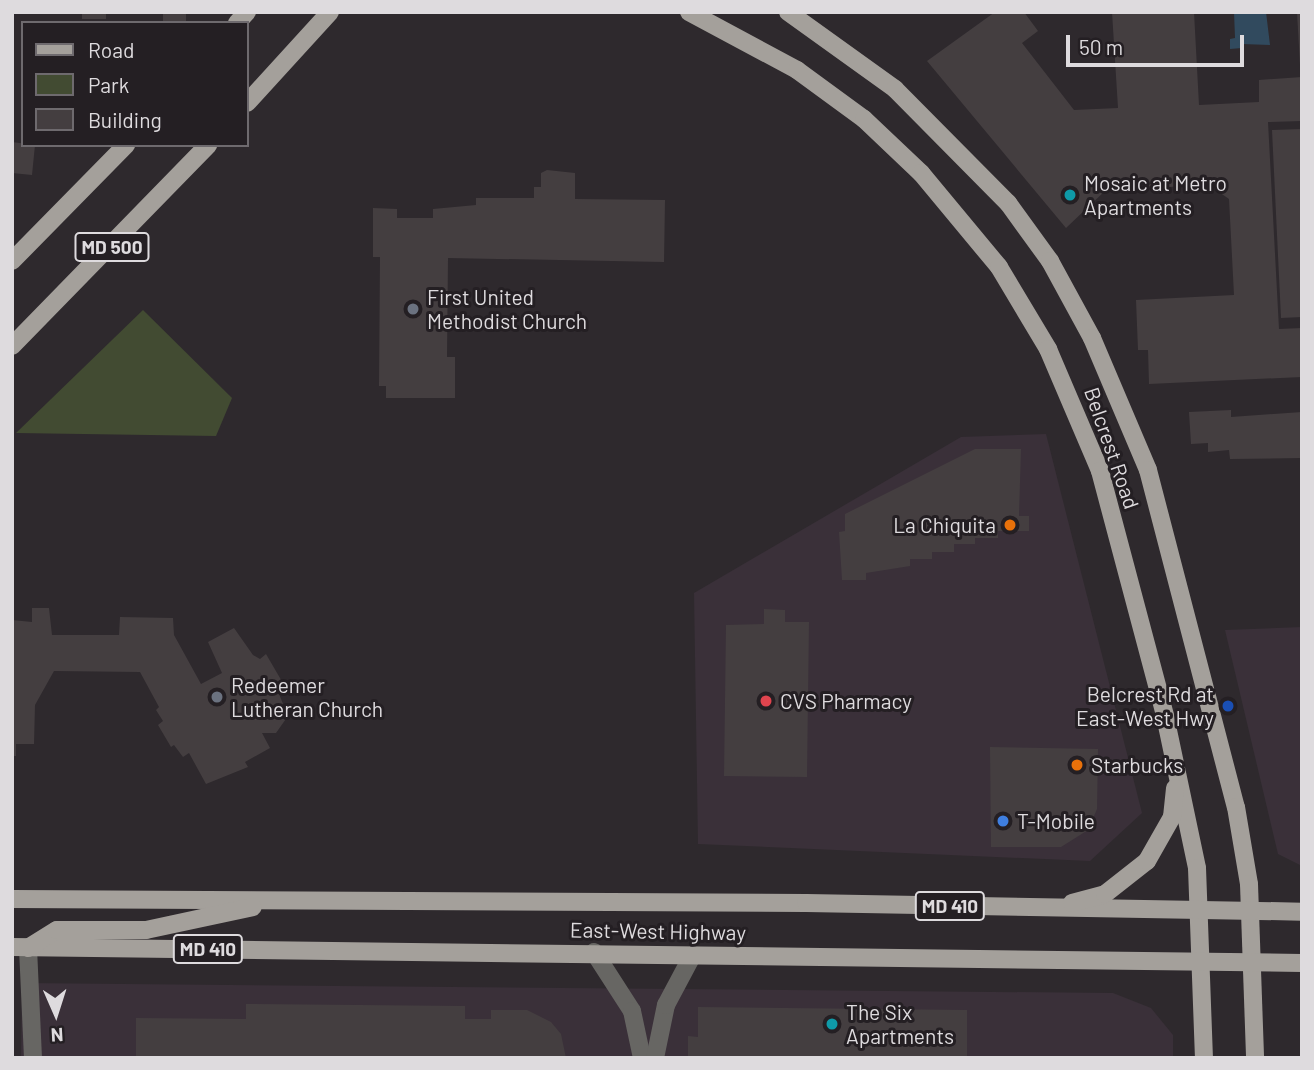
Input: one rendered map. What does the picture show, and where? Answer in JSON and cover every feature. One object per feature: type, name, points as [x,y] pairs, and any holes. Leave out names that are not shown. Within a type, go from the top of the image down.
[{"type":"main road","points":[[248,102],[330,12]]},
{"type":"main road","name":"Belcrest Road","points":[[689,12],[751,42],[864,119],[921,173],[999,267],[1042,338],[1075,404],[1100,471],[1177,770],[1201,911],[1203,1058]]},
{"type":"main road","points":[[723,12],[751,42]]},
{"type":"main road","name":"Belcrest Road","points":[[788,12],[895,89],[1008,203],[1050,261],[1093,338],[1131,427],[1160,512],[1236,807],[1251,912],[1255,1058]]},
{"type":"main road","name":"MD 500","points":[[12,261],[124,147]]},
{"type":"main road","name":"MD 500","points":[[12,346],[206,147]]},
{"type":"main road","points":[[1047,909],[1105,894],[1147,861],[1172,817],[1177,770]]},
{"type":"main road","name":"East-West Highway","points":[[12,899],[1302,912]]},
{"type":"main road","points":[[20,948],[57,930],[146,930],[308,900]]},
{"type":"main road","name":"East-West Highway","points":[[20,948],[594,952],[692,956],[1302,963]]},
{"type":"street","points":[[20,948],[33,1058]]},
{"type":"street","points":[[594,952],[632,1012],[642,1058]]},
{"type":"street","points":[[654,1058],[666,1005],[692,956]]},
{"type":"shaded area","points":[[1046,434],[1142,813],[1090,861],[698,844],[694,593],[961,437]]},
{"type":"shaded area","points":[[1302,627],[1302,866],[1278,854],[1225,630]]},
{"type":"shaded area","points":[[22,983],[1113,993],[1151,1008],[1173,1035],[1173,1058],[21,1058]]},
{"type":"green space","points":[[143,310],[232,398],[216,436],[16,433]]},
{"type":"water","points":[[1234,12],[1266,12],[1270,45],[1242,44],[1242,48],[1230,49],[1230,39],[1235,38]]},
{"type":"building","points":[[82,12],[106,12],[106,19],[82,19]]},
{"type":"building","points":[[163,12],[186,12],[186,21],[163,21]]},
{"type":"building","name":"Mosaic at Metro Apartments","points":[[995,12],[1024,12],[1038,31],[1022,43],[1074,110],[1118,108],[1112,12],[1194,12],[1199,105],[1259,102],[1259,80],[1302,77],[1302,121],[1268,122],[1279,329],[1302,328],[1302,377],[1149,384],[1148,350],[1138,350],[1136,300],[1234,295],[1229,199],[1209,185],[1106,190],[1066,228],[927,61]]},
{"type":"building","points":[[1297,12],[1302,12],[1302,65],[1300,65]]},
{"type":"building","points":[[1302,129],[1302,317],[1281,318],[1272,130]]},
{"type":"building","points":[[12,142],[21,143],[21,147],[35,147],[32,175],[12,173]]},
{"type":"building","name":"First United Methodist Church","points":[[547,170],[575,173],[575,199],[665,200],[664,262],[448,258],[447,357],[455,357],[455,398],[386,398],[386,386],[379,386],[380,257],[373,257],[373,208],[397,209],[397,218],[433,218],[433,209],[476,205],[476,198],[534,198],[534,187],[541,187],[541,173]]},
{"type":"building","points":[[1231,410],[1231,417],[1302,412],[1302,458],[1230,459],[1229,450],[1208,452],[1208,443],[1191,444],[1189,412]]},
{"type":"building","points":[[975,449],[1021,449],[1019,516],[1029,516],[1029,531],[998,531],[998,538],[975,538],[975,544],[954,544],[954,552],[932,552],[932,559],[910,559],[910,566],[866,573],[866,580],[842,580],[839,532],[845,531],[845,514]]},
{"type":"building","name":"Redeemer Lutheran Church","points":[[32,608],[49,608],[52,635],[119,635],[120,617],[173,618],[174,635],[201,684],[222,673],[208,642],[234,628],[253,655],[260,659],[266,654],[287,690],[279,694],[288,716],[276,733],[262,733],[270,748],[245,762],[248,767],[206,784],[189,753],[183,757],[174,745],[171,747],[158,725],[163,721],[156,710],[159,707],[140,672],[54,671],[35,705],[34,744],[16,744],[16,756],[12,756],[12,620],[32,622]]},
{"type":"building","name":"CVS Pharmacy","points":[[764,609],[785,610],[785,622],[809,622],[807,777],[724,776],[726,625],[764,624]]},
{"type":"building","points":[[990,747],[1098,749],[1097,809],[1088,830],[1061,847],[991,847]]},
{"type":"building","points":[[246,1004],[465,1006],[465,1019],[491,1019],[491,1010],[527,1010],[551,1022],[561,1034],[566,1058],[136,1058],[136,1018],[246,1019]]},
{"type":"building","name":"The Six Apartments","points":[[698,1007],[967,1010],[967,1058],[688,1058],[688,1036],[698,1037]]},
{"type":"place","name":"Mosaic at Metro Apartments","points":[[1070,195]]},
{"type":"place","name":"First United Methodist Church","points":[[413,309]]},
{"type":"place","name":"La Chiquita","points":[[1010,525]]},
{"type":"place","name":"Redeemer Lutheran Church","points":[[217,697]]},
{"type":"place","name":"CVS Pharmacy","points":[[766,701]]},
{"type":"place","name":"Belcrest Rd at East-West Hwy","points":[[1228,706]]},
{"type":"place","name":"Starbucks","points":[[1077,765]]},
{"type":"place","name":"T-Mobile","points":[[1003,821]]},
{"type":"place","name":"The Six Apartments","points":[[832,1024]]}]
